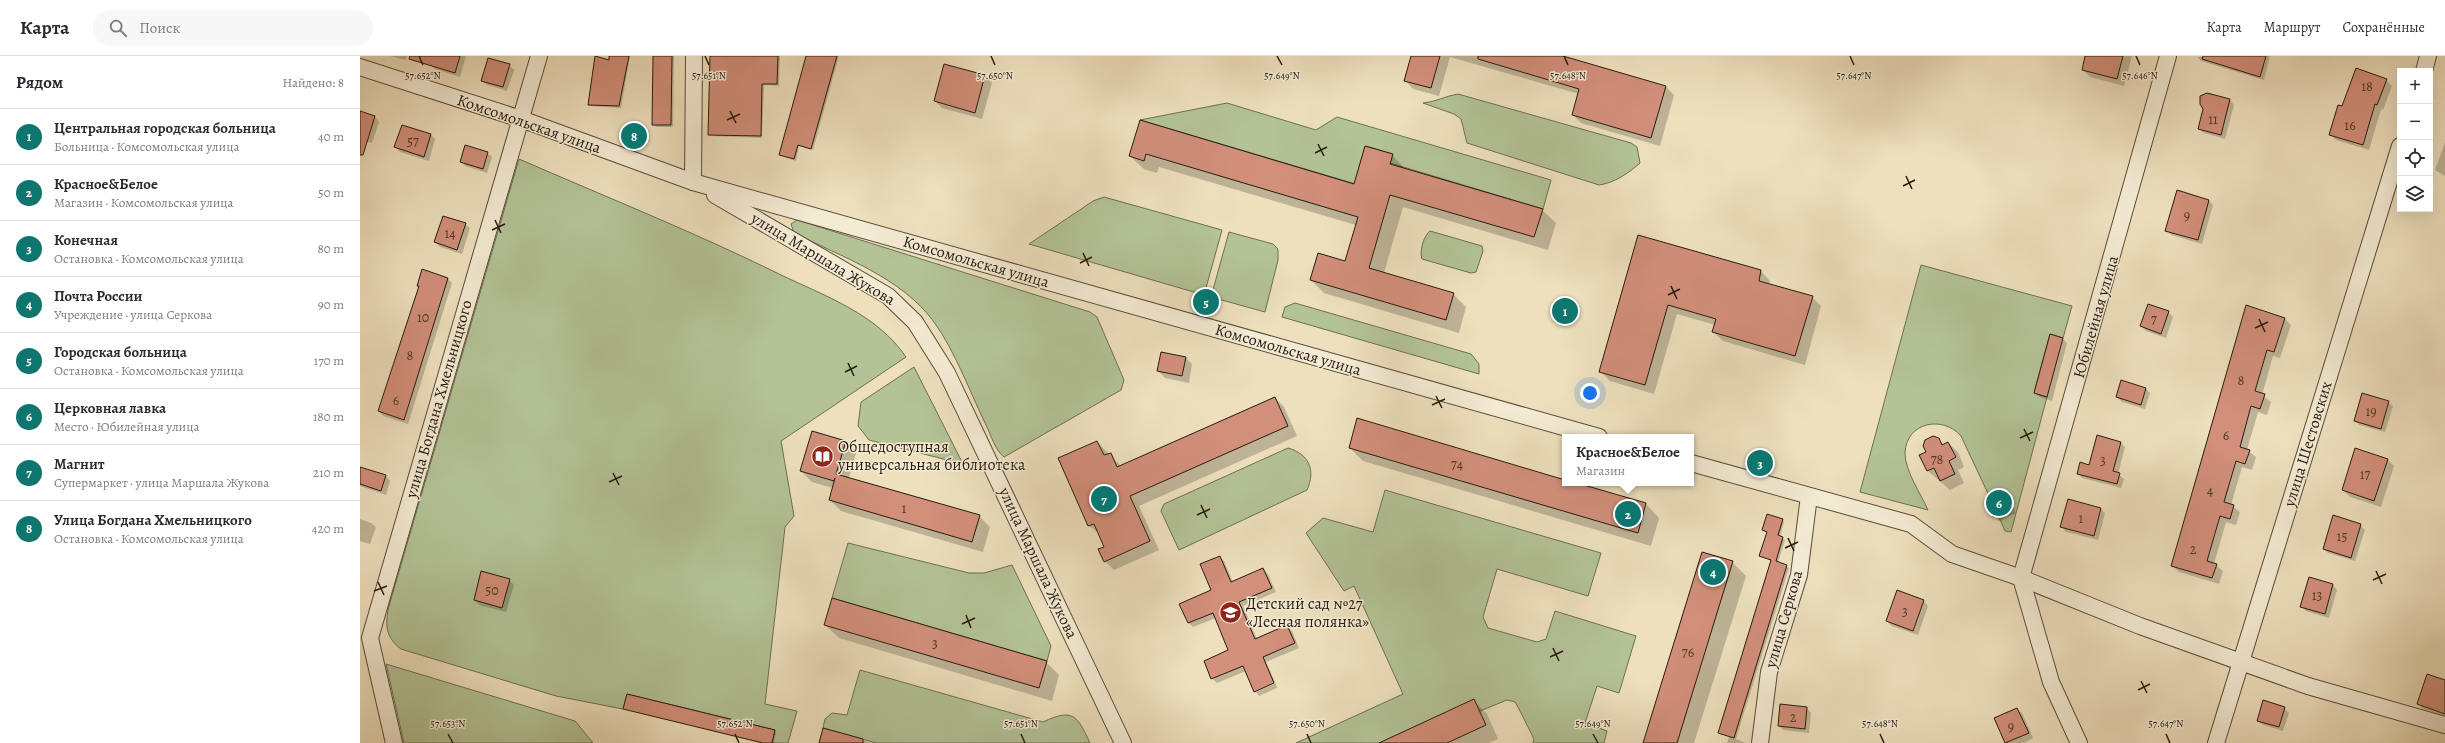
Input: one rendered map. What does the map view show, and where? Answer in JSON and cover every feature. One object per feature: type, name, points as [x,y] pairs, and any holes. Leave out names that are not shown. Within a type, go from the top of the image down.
[{"type":"street","name":"улица Богдана Хмельницкого","points":[[394,743],[365,638],[539,56]]},
{"type":"street","points":[[693,182],[694,56]]},
{"type":"street","name":"Юбилейная улица","points":[[2021,578],[2168,56]]},
{"type":"street","points":[[2425,68],[2428,56]]},
{"type":"street","name":"Комсомольская улица","points":[[360,66],[520,119],[693,182],[1588,434]]},
{"type":"street","name":"улица Шестовских","points":[[2216,743],[2242,663],[2397,156]]},
{"type":"street","name":"улица Маршала Жукова","points":[[693,182],[864,280],[888,296],[916,322],[947,372],[1122,743]]},
{"type":"street","points":[[1694,464],[1911,524],[1952,554],[2021,578],[2140,626],[2308,686],[2445,725]]},
{"type":"street","name":"улица Серкова","points":[[1760,743],[1769,672],[1798,575],[1809,496]]},
{"type":"street","points":[[2021,578],[2051,682],[2079,743]]},
{"type":"green space","points":[[1458,94],[1631,143],[1637,147],[1640,163],[1621,177],[1599,185],[1467,143],[1461,119],[1454,114],[1423,103]]},
{"type":"green space","points":[[1227,103],[1316,130],[1337,117],[1551,180],[1543,209],[1390,163],[1392,154],[1366,146],[1359,185],[1140,120]]},
{"type":"green space","points":[[519,159],[682,229],[832,299],[865,318],[880,329],[894,342],[906,357],[781,441],[794,516],[785,527],[765,704],[797,711],[788,743],[772,743],[775,730],[627,694],[623,709],[556,696],[401,649],[389,635],[387,619],[389,606]]},
{"type":"green space","points":[[1104,197],[1222,230],[1204,295],[1029,244],[1093,201]]},
{"type":"green space","points":[[797,220],[1090,312],[1097,317],[1124,380],[1121,390],[1004,457],[994,442],[949,346],[934,322],[905,292],[888,280],[851,260],[794,233],[791,224]]},
{"type":"green space","points":[[1430,231],[1482,246],[1483,251],[1476,272],[1471,273],[1422,259],[1421,252],[1423,244]]},
{"type":"green space","points":[[1229,232],[1273,244],[1278,249],[1278,260],[1265,312],[1211,297]]},
{"type":"green space","points":[[1921,265],[2072,306],[2063,338],[2050,334],[2034,393],[2047,397],[2011,532],[2005,531],[1998,515],[2012,508],[2004,490],[1992,502],[1961,436],[1953,429],[1945,425],[1927,425],[1918,428],[1912,434],[1907,443],[1905,453],[1908,467],[1914,482],[1928,510],[1860,492]]},
{"type":"green space","points":[[1295,303],[1471,354],[1479,364],[1479,374],[1282,317],[1285,307]]},
{"type":"green space","points":[[914,367],[963,464],[869,440],[858,426],[861,402]]},
{"type":"green space","points":[[1288,448],[1301,454],[1309,464],[1311,476],[1307,490],[1179,550],[1161,511],[1164,504]]},
{"type":"green space","points":[[1385,490],[1601,553],[1588,596],[1497,569],[1483,617],[1488,628],[1537,642],[1546,639],[1555,611],[1636,636],[1619,693],[1597,686],[1585,723],[1607,731],[1604,743],[1533,743],[1534,739],[1515,702],[1507,700],[1480,711],[1379,743],[1296,743],[1403,694],[1354,586],[1344,591],[1306,533],[1323,518],[1373,532]]},
{"type":"green space","points":[[848,543],[969,573],[984,573],[1012,565],[1051,646],[1047,661],[832,598]]},
{"type":"green space","points":[[386,664],[575,721],[593,743],[404,743]]},
{"type":"green space","points":[[860,670],[1043,722],[1061,715],[1068,715],[1077,720],[1090,743],[876,743],[823,728],[825,719],[832,713],[847,715]]},
{"type":"building","points":[[410,56],[460,56],[455,73],[409,59]]},
{"type":"building","points":[[595,56],[609,60],[609,56],[629,56],[619,106],[588,105]]},
{"type":"building","points":[[653,56],[672,56],[671,125],[652,125]]},
{"type":"building","points":[[710,56],[778,56],[777,84],[762,84],[761,136],[708,135]]},
{"type":"building","points":[[806,56],[837,56],[811,149],[798,145],[794,159],[779,155]]},
{"type":"building","points":[[1411,56],[1440,56],[1431,88],[1404,81]]},
{"type":"building","points":[[1478,56],[1563,56],[1666,86],[1651,138],[1572,115],[1579,89],[1478,59]]},
{"type":"building","points":[[2085,56],[2123,56],[2117,79],[2082,70]]},
{"type":"building","points":[[2203,56],[2266,56],[2260,77],[2202,59]]},
{"type":"building","points":[[488,58],[510,64],[503,87],[481,81]]},
{"type":"building","points":[[944,64],[985,75],[975,113],[934,101]]},
{"type":"building","points":[[2356,68],[2387,79],[2377,105],[2375,104],[2363,145],[2329,135],[2338,105],[2342,106]]},
{"type":"building","points":[[2207,93],[2230,99],[2221,135],[2198,129],[2203,109],[2200,104],[2200,96]]},
{"type":"building","points":[[360,111],[375,116],[363,155],[360,155]]},
{"type":"building","points":[[1140,120],[1354,184],[1365,146],[1393,154],[1390,164],[1543,209],[1534,237],[1390,195],[1369,268],[1454,293],[1446,320],[1310,280],[1318,253],[1345,261],[1358,217],[1146,154],[1144,161],[1129,156]]},
{"type":"building","points":[[402,125],[431,134],[424,157],[394,147]]},
{"type":"building","points":[[465,145],[488,152],[483,169],[460,162]]},
{"type":"building","points":[[2177,190],[2209,200],[2198,240],[2165,231]]},
{"type":"building","points":[[443,216],[466,223],[457,250],[434,242]]},
{"type":"building","points":[[1638,235],[1761,270],[1759,281],[1813,296],[1795,356],[1712,332],[1716,319],[1668,305],[1645,385],[1599,372]]},
{"type":"building","points":[[422,269],[448,278],[404,420],[378,411],[419,286],[417,286]]},
{"type":"building","points":[[2148,304],[2169,311],[2161,334],[2140,326]]},
{"type":"building","points":[[2246,305],[2285,318],[2274,352],[2267,350],[2255,391],[2265,394],[2260,409],[2251,406],[2240,447],[2250,450],[2245,464],[2236,461],[2224,502],[2234,505],[2230,519],[2220,516],[2207,561],[2217,564],[2212,578],[2171,566]]},
{"type":"building","points":[[2050,334],[2063,338],[2047,397],[2034,393]]},
{"type":"building","points":[[1161,352],[1186,357],[1182,376],[1157,371]]},
{"type":"building","points":[[2121,380],[2146,388],[2141,405],[2116,397]]},
{"type":"building","points":[[2362,393],[2389,401],[2381,429],[2354,421]]},
{"type":"building","points":[[1275,397],[1288,426],[1130,496],[1150,541],[1104,562],[1098,549],[1104,547],[1094,524],[1088,526],[1058,458],[1097,441],[1104,455],[1111,453],[1117,467]]},
{"type":"building","points":[[1357,418],[1562,479],[1562,486],[1587,486],[1646,503],[1638,533],[1349,448]]},
{"type":"building","points":[[812,431],[846,441],[836,474],[980,515],[972,542],[829,500],[835,478],[834,481],[800,471]]},
{"type":"building","points":[[2097,435],[2121,442],[2113,471],[2120,473],[2117,484],[2077,474],[2080,462],[2089,465]]},
{"type":"building","points":[[1933,436],[1939,438],[1942,445],[1948,442],[1956,457],[1949,461],[1955,474],[1940,481],[1934,468],[1927,471],[1919,455],[1926,452],[1923,446],[1925,440]]},
{"type":"building","points":[[2355,448],[2388,459],[2374,501],[2342,490]]},
{"type":"building","points":[[360,467],[386,475],[381,491],[360,484]]},
{"type":"building","points":[[2004,490],[2012,508],[1993,517],[1987,504],[1993,501],[1991,496]]},
{"type":"building","points":[[2068,499],[2101,508],[2094,536],[2060,527]]},
{"type":"building","points":[[1767,514],[1783,519],[1778,535],[1783,537],[1776,561],[1787,565],[1734,738],[1718,733],[1771,560],[1759,556],[1767,532],[1762,530]]},
{"type":"building","points":[[2333,515],[2361,524],[2351,558],[2323,549]]},
{"type":"building","points":[[1702,552],[1733,561],[1677,743],[1643,743]]},
{"type":"building","points":[[1220,556],[1231,582],[1263,568],[1272,588],[1239,602],[1255,639],[1287,625],[1295,643],[1263,657],[1274,683],[1254,692],[1243,666],[1211,679],[1204,661],[1228,650],[1213,613],[1188,623],[1179,604],[1211,590],[1200,564]]},
{"type":"building","points":[[481,571],[510,579],[502,608],[474,600]]},
{"type":"building","points":[[2309,577],[2333,584],[2325,614],[2300,607]]},
{"type":"building","points":[[1897,590],[1924,600],[1913,631],[1886,621]]},
{"type":"building","points":[[832,598],[1047,661],[1039,688],[824,625]]},
{"type":"building","points":[[2427,674],[2445,680],[2445,714],[2417,704]]},
{"type":"building","points":[[627,694],[775,730],[772,743],[763,743],[623,709]]},
{"type":"building","points":[[1474,699],[1486,725],[1447,743],[1379,743]]},
{"type":"building","points":[[2263,700],[2285,707],[2279,727],[2257,721]]},
{"type":"building","points":[[1780,704],[1807,707],[1805,729],[1778,726]]},
{"type":"building","points":[[2017,708],[2029,733],[2005,743],[1994,718]]},
{"type":"building","points":[[823,728],[863,739],[863,743],[819,743]]},
{"type":"place","name":"Улица Богдана Хмельницкого","points":[[634,136]]},
{"type":"place","name":"Городская больница","points":[[1206,302]]},
{"type":"place","name":"Центральная городская больница","points":[[1565,311]]},
{"type":"place","name":"Общедоступная универсальная библиотека","points":[[823,456]]},
{"type":"place","name":"Конечная","points":[[1760,463]]},
{"type":"place","name":"Магнит","points":[[1104,499]]},
{"type":"place","name":"Церковная лавка","points":[[1999,503]]},
{"type":"place","name":"Красное&Белое","points":[[1628,514]]},
{"type":"place","name":"Почта России","points":[[1713,572]]},
{"type":"place","name":"Детский сад №27 «Лесная полянка»","points":[[1230,613]]}]
